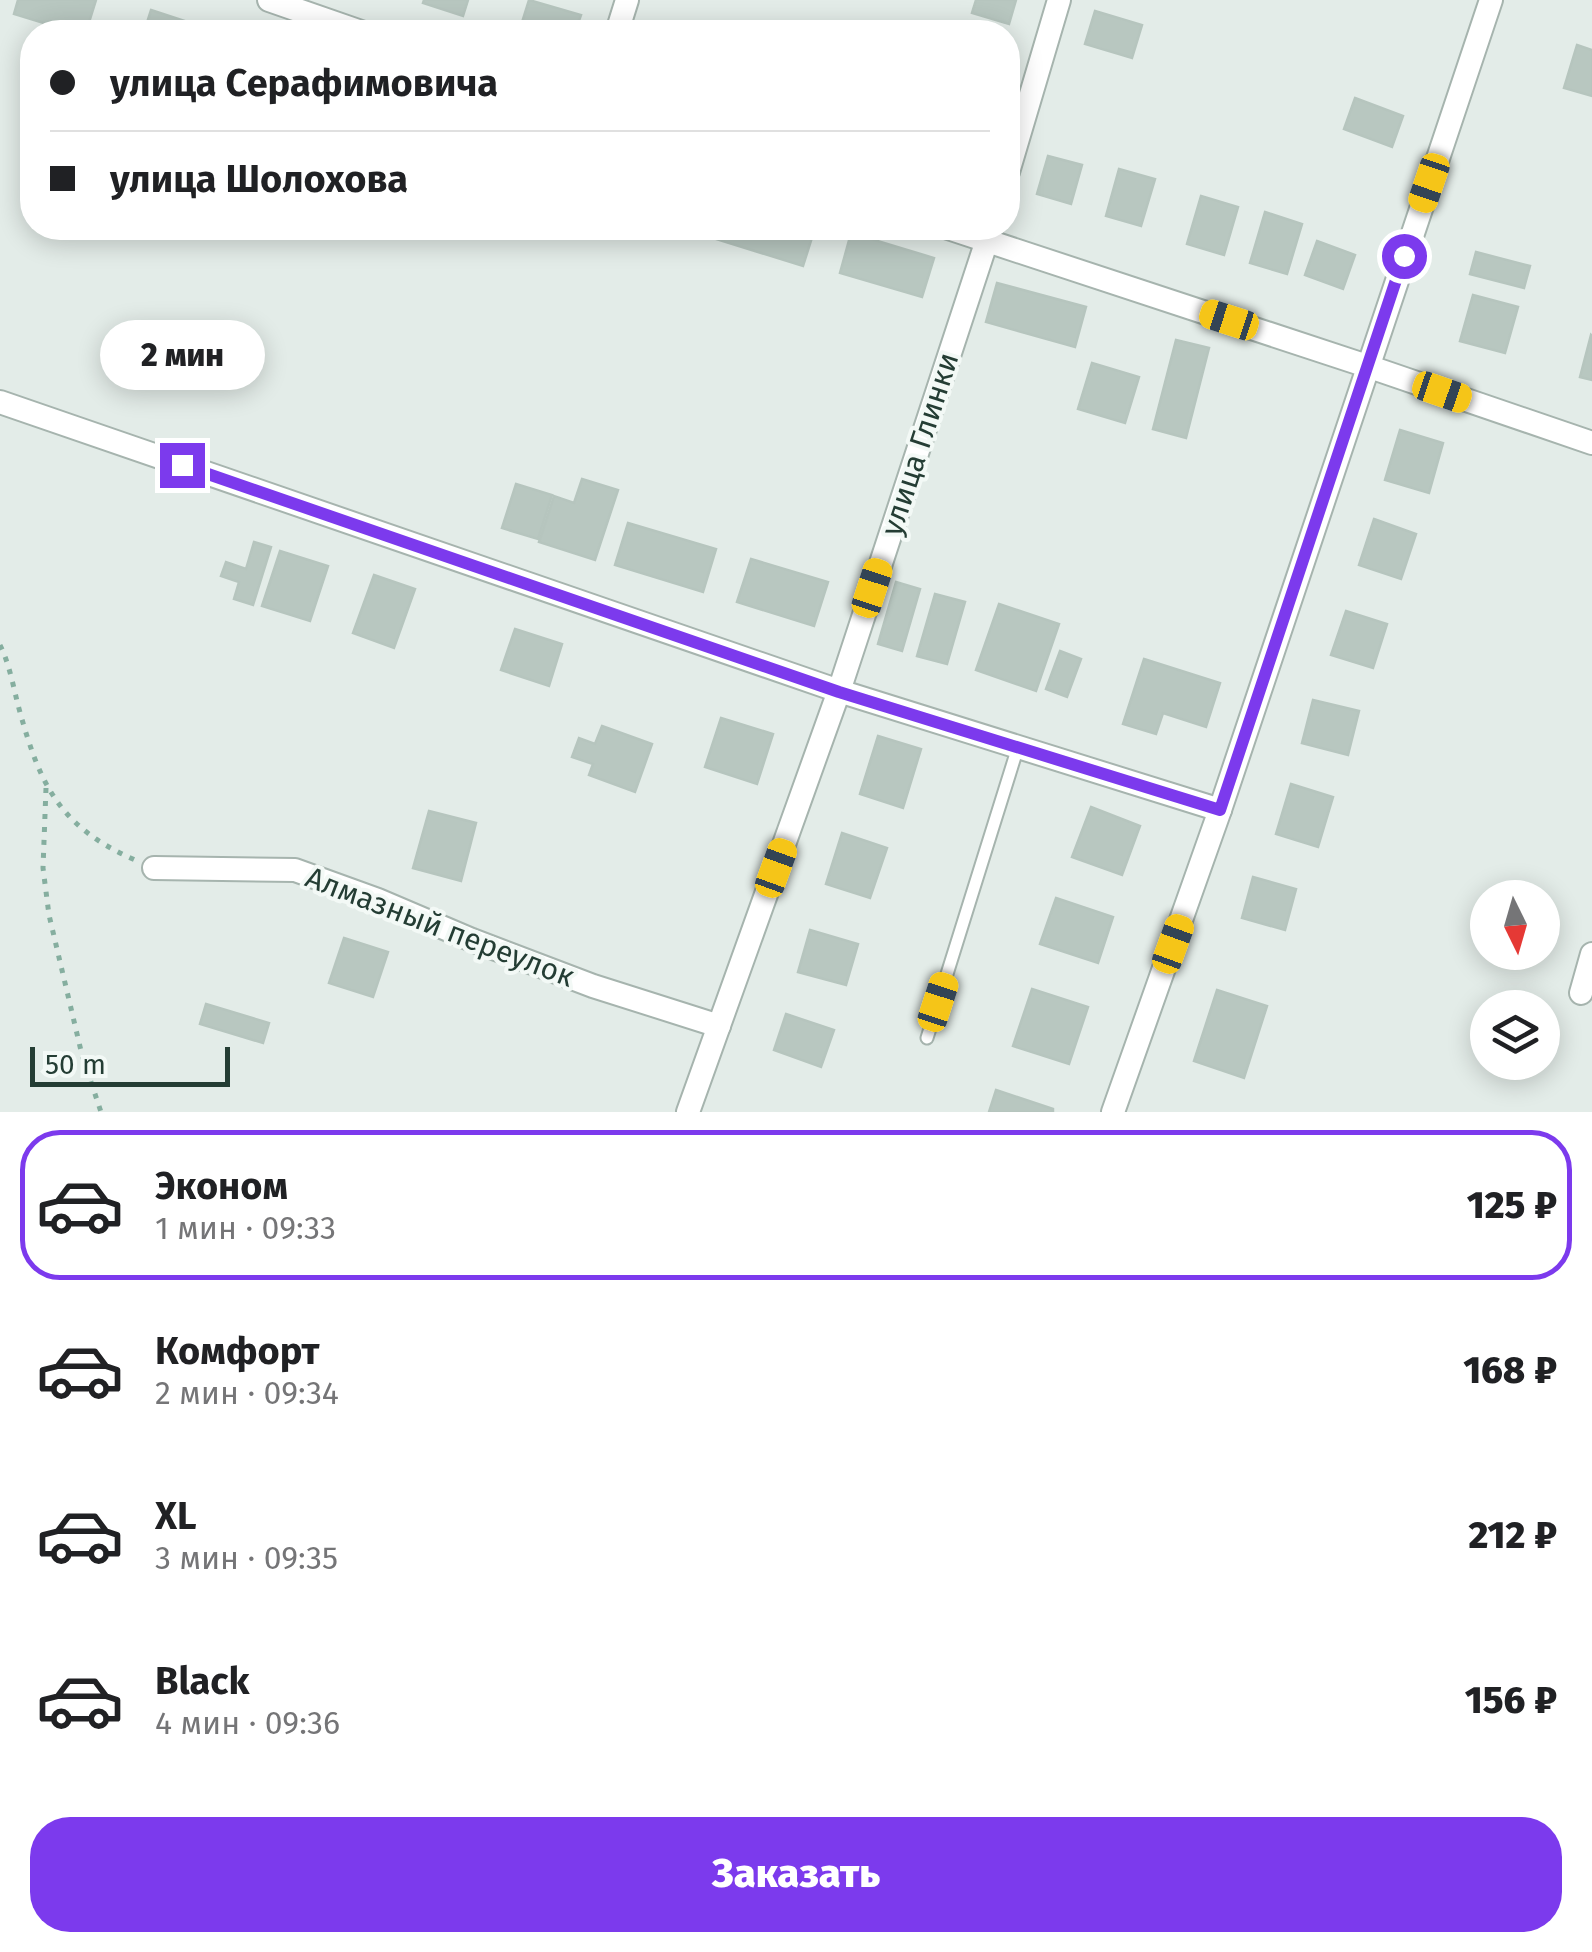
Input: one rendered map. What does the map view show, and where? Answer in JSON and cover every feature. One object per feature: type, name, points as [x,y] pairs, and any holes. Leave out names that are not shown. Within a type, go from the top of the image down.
[{"type":"street","points":[[269,0],[326,20]]},
{"type":"street","points":[[1020,132],[1059,0]]},
{"type":"street","points":[[1114,1112],[1220,810],[1491,0]]},
{"type":"street","name":"улица Глинки","points":[[688,1112],[839,692],[987,240]]},
{"type":"street","points":[[1006,240],[1592,443]]},
{"type":"street","points":[[0,402],[839,692],[1220,810]]},
{"type":"street","name":"Алмазный переулок","points":[[154,868],[294,870],[593,986],[719,1026]]},
{"type":"street","points":[[1581,992],[1592,954]]},
{"type":"lane","points":[[927,1038],[1018,747]]},
{"type":"path","points":[[0,645],[46,788],[66,815],[116,852],[154,868]]},
{"type":"path","points":[[46,788],[44,868],[49,915],[82,1055],[101,1112]]},
{"type":"building","points":[[18,0],[96,0],[90,20],[34,20],[14,14]]},
{"type":"building","points":[[468,0],[463,16],[423,3]]},
{"type":"building","points":[[529,0],[581,15],[579,20],[523,20]]},
{"type":"building","points":[[976,0],[1016,0],[1010,20],[972,13]]},
{"type":"building","points":[[151,10],[181,20],[148,20]]},
{"type":"building","points":[[1095,11],[1142,25],[1132,58],[1085,44]]},
{"type":"building","points":[[1577,45],[1592,50],[1592,96],[1564,88]]},
{"type":"building","points":[[1355,98],[1403,116],[1392,147],[1344,129]]},
{"type":"building","points":[[1048,156],[1082,165],[1071,204],[1037,194]]},
{"type":"building","points":[[1119,169],[1155,179],[1141,226],[1106,216]]},
{"type":"building","points":[[1201,196],[1238,207],[1224,255],[1187,244]]},
{"type":"building","points":[[1265,212],[1302,224],[1287,274],[1250,263]]},
{"type":"building","points":[[719,240],[811,240],[803,266]]},
{"type":"building","points":[[849,240],[874,240],[934,258],[922,297],[840,273]]},
{"type":"building","points":[[1317,241],[1355,255],[1343,289],[1305,275]]},
{"type":"building","points":[[1476,252],[1530,266],[1524,288],[1470,274]]},
{"type":"building","points":[[997,283],[1086,307],[1075,347],[986,322]]},
{"type":"building","points":[[1473,295],[1518,307],[1505,353],[1460,341]]},
{"type":"building","points":[[1592,336],[1592,380],[1580,377]]},
{"type":"building","points":[[1176,340],[1209,348],[1186,438],[1153,429]]},
{"type":"building","points":[[1092,363],[1139,377],[1125,423],[1078,409]]},
{"type":"building","points":[[1400,430],[1443,443],[1429,493],[1385,480]]},
{"type":"building","points":[[582,479],[618,490],[595,560],[539,542],[554,496],[574,503]]},
{"type":"building","points":[[516,484],[552,495],[538,539],[502,528]]},
{"type":"building","points":[[1374,519],[1416,534],[1401,579],[1359,565]]},
{"type":"building","points":[[628,523],[716,549],[703,592],[615,565]]},
{"type":"building","points":[[254,542],[271,547],[253,605],[234,599],[239,582],[221,576],[226,562],[246,569]]},
{"type":"building","points":[[280,551],[328,566],[310,621],[262,606]]},
{"type":"building","points":[[751,559],[828,582],[814,626],[737,602]]},
{"type":"building","points":[[374,575],[415,589],[394,648],[353,633]]},
{"type":"building","points":[[896,582],[920,589],[902,651],[878,644]]},
{"type":"building","points":[[935,594],[965,602],[947,664],[917,656]]},
{"type":"building","points":[[999,604],[1059,624],[1036,691],[976,670]]},
{"type":"building","points":[[1346,611],[1387,624],[1373,668],[1331,655]]},
{"type":"building","points":[[515,629],[562,644],[549,686],[501,670]]},
{"type":"building","points":[[1060,651],[1081,659],[1067,697],[1046,689]]},
{"type":"building","points":[[1144,659],[1220,683],[1206,727],[1163,713],[1156,734],[1123,724]]},
{"type":"building","points":[[1313,700],[1359,711],[1348,755],[1302,743]]},
{"type":"building","points":[[721,718],[773,734],[757,784],[705,767]]},
{"type":"building","points":[[602,726],[652,744],[635,792],[589,775],[593,764],[572,757],[579,738],[595,744]]},
{"type":"building","points":[[878,736],[921,749],[903,808],[860,794]]},
{"type":"building","points":[[1291,784],[1333,797],[1318,847],[1276,834]]},
{"type":"building","points":[[1091,807],[1140,826],[1122,875],[1072,857]]},
{"type":"building","points":[[429,811],[476,823],[461,881],[413,868]]},
{"type":"building","points":[[842,833],[887,848],[870,898],[826,884]]},
{"type":"building","points":[[1253,877],[1296,889],[1285,930],[1242,918]]},
{"type":"building","points":[[1056,898],[1113,917],[1098,963],[1040,944]]},
{"type":"building","points":[[810,930],[858,944],[846,985],[798,972]]},
{"type":"building","points":[[344,938],[388,952],[373,997],[329,983]]},
{"type":"building","points":[[1032,989],[1088,1007],[1069,1064],[1013,1046]]},
{"type":"building","points":[[1217,990],[1267,1006],[1244,1078],[1194,1061]]},
{"type":"building","points":[[206,1004],[269,1023],[263,1043],[200,1024]]},
{"type":"building","points":[[786,1014],[834,1030],[821,1067],[774,1050]]},
{"type":"building","points":[[996,1090],[1053,1109],[1053,1112],[989,1112]]},
{"type":"route","points":[[182,465],[839,692],[1220,810],[1404,256]]}]
